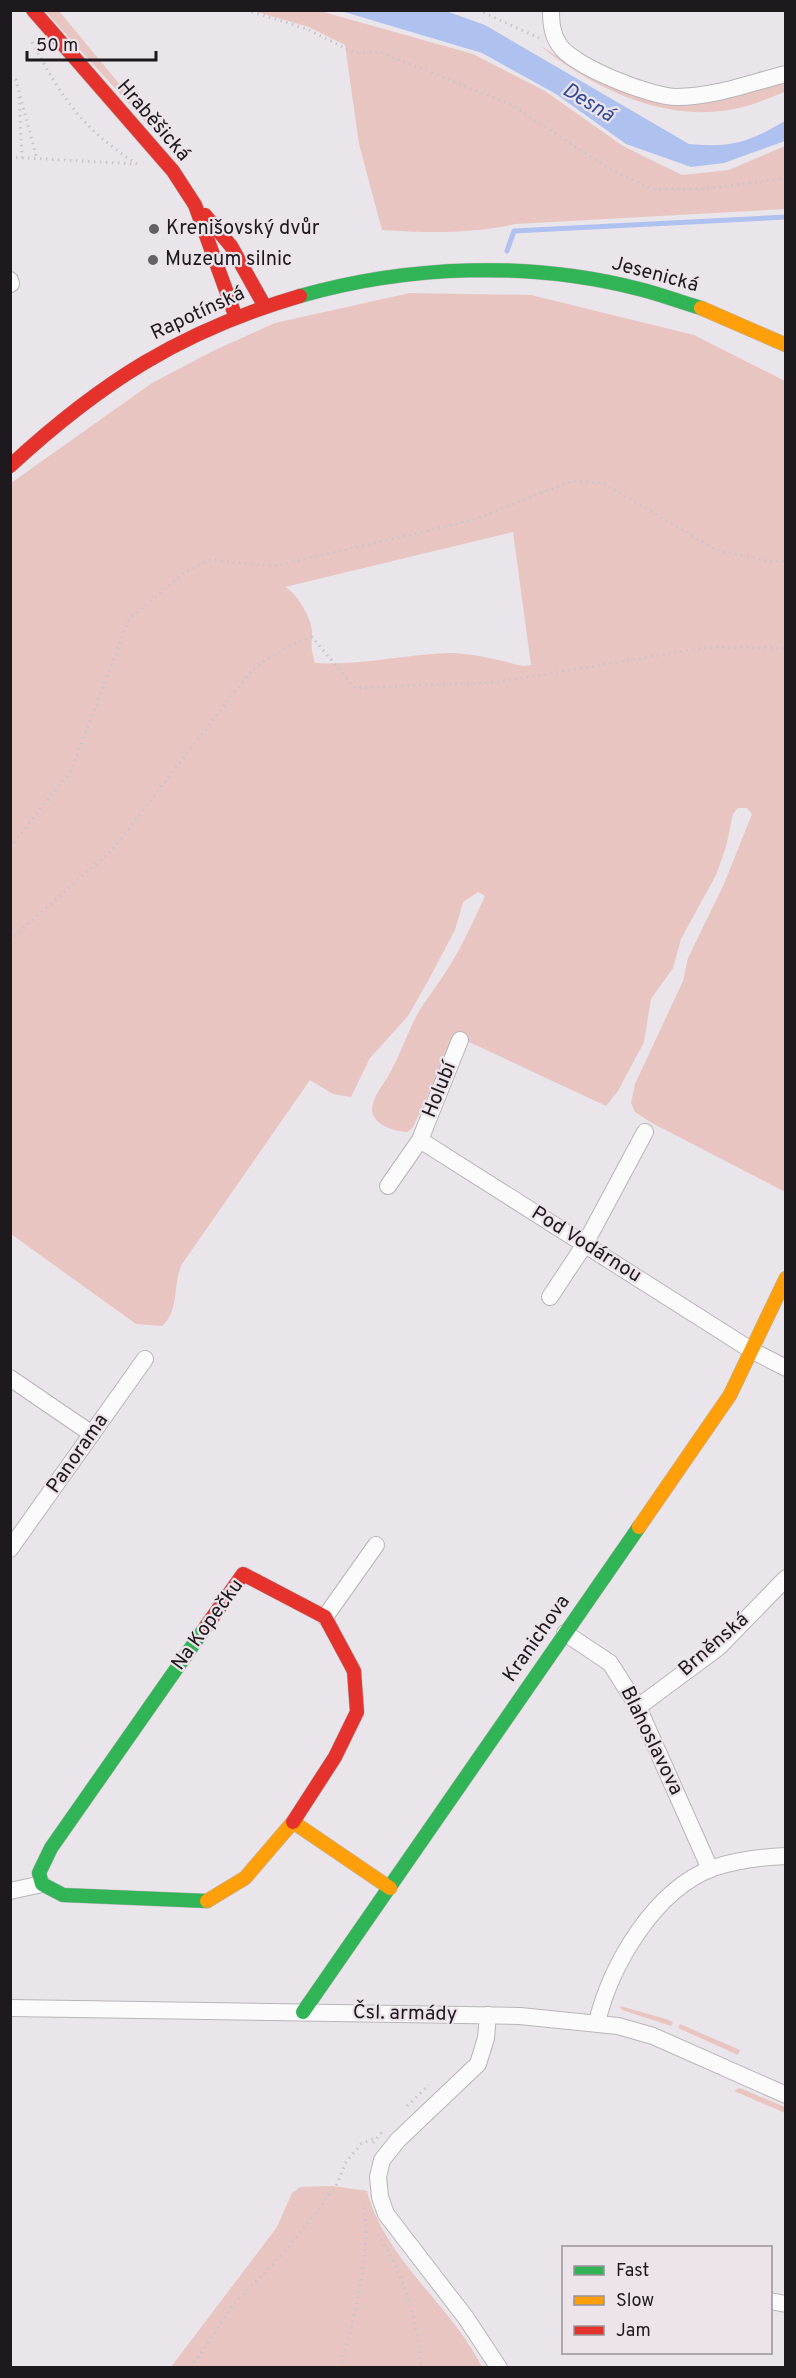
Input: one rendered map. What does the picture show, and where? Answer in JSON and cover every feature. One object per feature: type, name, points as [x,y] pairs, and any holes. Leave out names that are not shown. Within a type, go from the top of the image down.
[{"type":"street","name":"Hraběšická","points":[[33,10],[173,171],[195,205],[216,226],[241,261],[264,305]]},
{"type":"street","points":[[551,10],[555,38],[562,49],[577,60],[630,84],[674,97],[702,95],[786,74]]},
{"type":"street","name":"Hraběšická","points":[[195,205],[235,315]]},
{"type":"street","name":"Rapotínská","points":[[10,466],[63,418],[119,376],[180,340],[235,315],[350,282],[409,272],[507,271]]},
{"type":"street","name":"Jesenická","points":[[507,271],[580,276],[641,290],[704,308],[786,345]]},
{"type":"street","name":"Holubí","points":[[388,1186],[420,1140],[460,1040]]},
{"type":"street","points":[[550,1297],[585,1244],[645,1132]]},
{"type":"street","name":"Pod Vodárnou","points":[[420,1140],[752,1350],[786,1368]]},
{"type":"street","name":"Kranichova","points":[[303,2012],[730,1395],[786,1278]]},
{"type":"street","name":"Panorama","points":[[10,1549],[145,1359]]},
{"type":"street","points":[[10,1378],[92,1434]]},
{"type":"street","points":[[10,1892],[42,1884],[63,1895],[207,1901],[221,1896],[251,1875],[293,1822],[335,1757],[357,1712],[354,1671],[324,1617],[376,1545]]},
{"type":"street","name":"Na Kopečku","points":[[42,1884],[39,1873],[51,1848],[243,1574],[324,1617]]},
{"type":"street","name":"Brněnská","points":[[638,1707],[719,1647],[786,1578]]},
{"type":"street","name":"Blahoslavova","points":[[565,1633],[610,1663],[638,1707],[710,1869]]},
{"type":"street","points":[[293,1822],[390,1888]]},
{"type":"street","points":[[597,2022],[605,1991],[634,1936],[656,1909],[681,1888],[710,1869],[749,1858],[786,1856]]},
{"type":"street","name":"Čsl. armády","points":[[10,2008],[488,2015],[597,2022],[653,2036],[786,2095]]},
{"type":"street","points":[[488,2015],[486,2038],[478,2064],[398,2140],[382,2160],[378,2177],[380,2197],[386,2214],[466,2318],[499,2367]]},
{"type":"path","points":[[246,10],[307,28],[355,52],[380,52],[510,104],[610,169],[651,189],[704,189],[786,178]]},
{"type":"path","points":[[477,10],[532,36],[555,38]]},
{"type":"path","points":[[29,36],[67,103],[103,140],[137,164]]},
{"type":"path","points":[[10,76],[16,80],[38,159]]},
{"type":"path","points":[[19,89],[22,158]]},
{"type":"path","points":[[10,157],[137,164],[144,162]]},
{"type":"path","points":[[10,847],[71,771],[129,619],[185,572],[210,560],[274,566],[470,521],[572,482],[603,483],[716,550],[773,562],[786,561]]},
{"type":"path","points":[[10,940],[113,849],[251,671],[274,652],[295,643],[312,637],[355,688],[499,682],[708,647],[786,648]]},
{"type":"path","points":[[191,2367],[233,2305],[282,2255],[319,2209],[337,2184],[346,2162],[361,2144],[375,2138]]},
{"type":"path","points":[[366,2214],[372,2223]]},
{"type":"path","points":[[378,2233],[407,2294],[419,2343],[421,2367]]},
{"type":"shaded area","points":[[45,11],[59,11],[154,126],[150,127]]},
{"type":"shaded area","points":[[253,11],[320,11],[473,54],[545,91],[623,146],[682,175],[729,170],[785,146],[785,209],[516,224],[465,231],[382,230],[359,144],[345,45],[309,27]]},
{"type":"shaded area","points":[[539,45],[581,71],[651,96],[785,80],[785,92],[747,106],[719,111],[691,112],[663,108],[636,101],[610,90],[561,62]]},
{"type":"shaded area","points":[[410,293],[531,295],[694,335],[785,381],[785,1192],[652,1123],[635,1112],[631,1103],[635,1084],[683,981],[688,958],[724,884],[752,814],[747,808],[738,808],[733,814],[726,847],[716,875],[681,939],[673,968],[651,999],[644,1042],[618,1091],[606,1106],[467,1041],[454,1038],[413,1127],[408,1132],[386,1127],[380,1124],[373,1115],[374,1100],[388,1077],[415,1019],[451,964],[476,916],[485,896],[478,892],[463,902],[455,930],[408,1016],[370,1058],[351,1097],[333,1094],[310,1080],[182,1264],[174,1305],[168,1320],[162,1326],[136,1324],[11,1234],[11,483],[152,383],[213,351],[275,323]],"holes":[[[513,532],[531,665],[524,666],[459,653],[416,655],[349,663],[315,663],[309,619],[298,599],[285,587]]]},
{"type":"shaded area","points":[[620,2006],[673,2022],[671,2026],[622,2010]]},
{"type":"shaded area","points":[[680,2024],[740,2050],[738,2055],[678,2028]]},
{"type":"shaded area","points":[[740,2088],[785,2107],[785,2113],[734,2091]]},
{"type":"shaded area","points":[[333,2186],[367,2191],[388,2239],[469,2344],[482,2367],[171,2367],[277,2227],[292,2193],[300,2187]]},
{"type":"water","name":"Desná","points":[[341,11],[446,11],[485,25],[689,144],[717,145],[739,142],[761,134],[785,121],[785,141],[724,163],[691,167],[626,144],[556,94],[482,53]]},
{"type":"waterway","points":[[507,251],[514,231],[786,217]]},
{"type":"traffic: fast","points":[[300,296],[384,278],[426,273],[470,270],[513,271],[598,280],[647,291],[701,308]]},
{"type":"traffic: fast","points":[[303,2012],[639,1527]]},
{"type":"traffic: fast","points":[[207,1625],[51,1848],[39,1873],[42,1884],[63,1895],[207,1901]]},
{"type":"traffic: slow","points":[[701,308],[786,345]]},
{"type":"traffic: slow","points":[[639,1527],[730,1395],[786,1278]]},
{"type":"traffic: slow","points":[[207,1901],[245,1878],[293,1822],[390,1888]]},
{"type":"traffic: jam","points":[[33,10],[173,171],[195,205],[235,315]]},
{"type":"traffic: jam","points":[[205,215],[231,246],[264,305]]},
{"type":"traffic: jam","points":[[10,466],[77,409],[144,363],[217,326],[300,296]]},
{"type":"traffic: jam","points":[[207,1625],[243,1574],[325,1617],[354,1671],[357,1712],[335,1757],[293,1822]]},
{"type":"place","name":"Krenišovský dvůr","points":[[154,229]]},
{"type":"place","name":"Muzeum silnic","points":[[153,260]]}]
